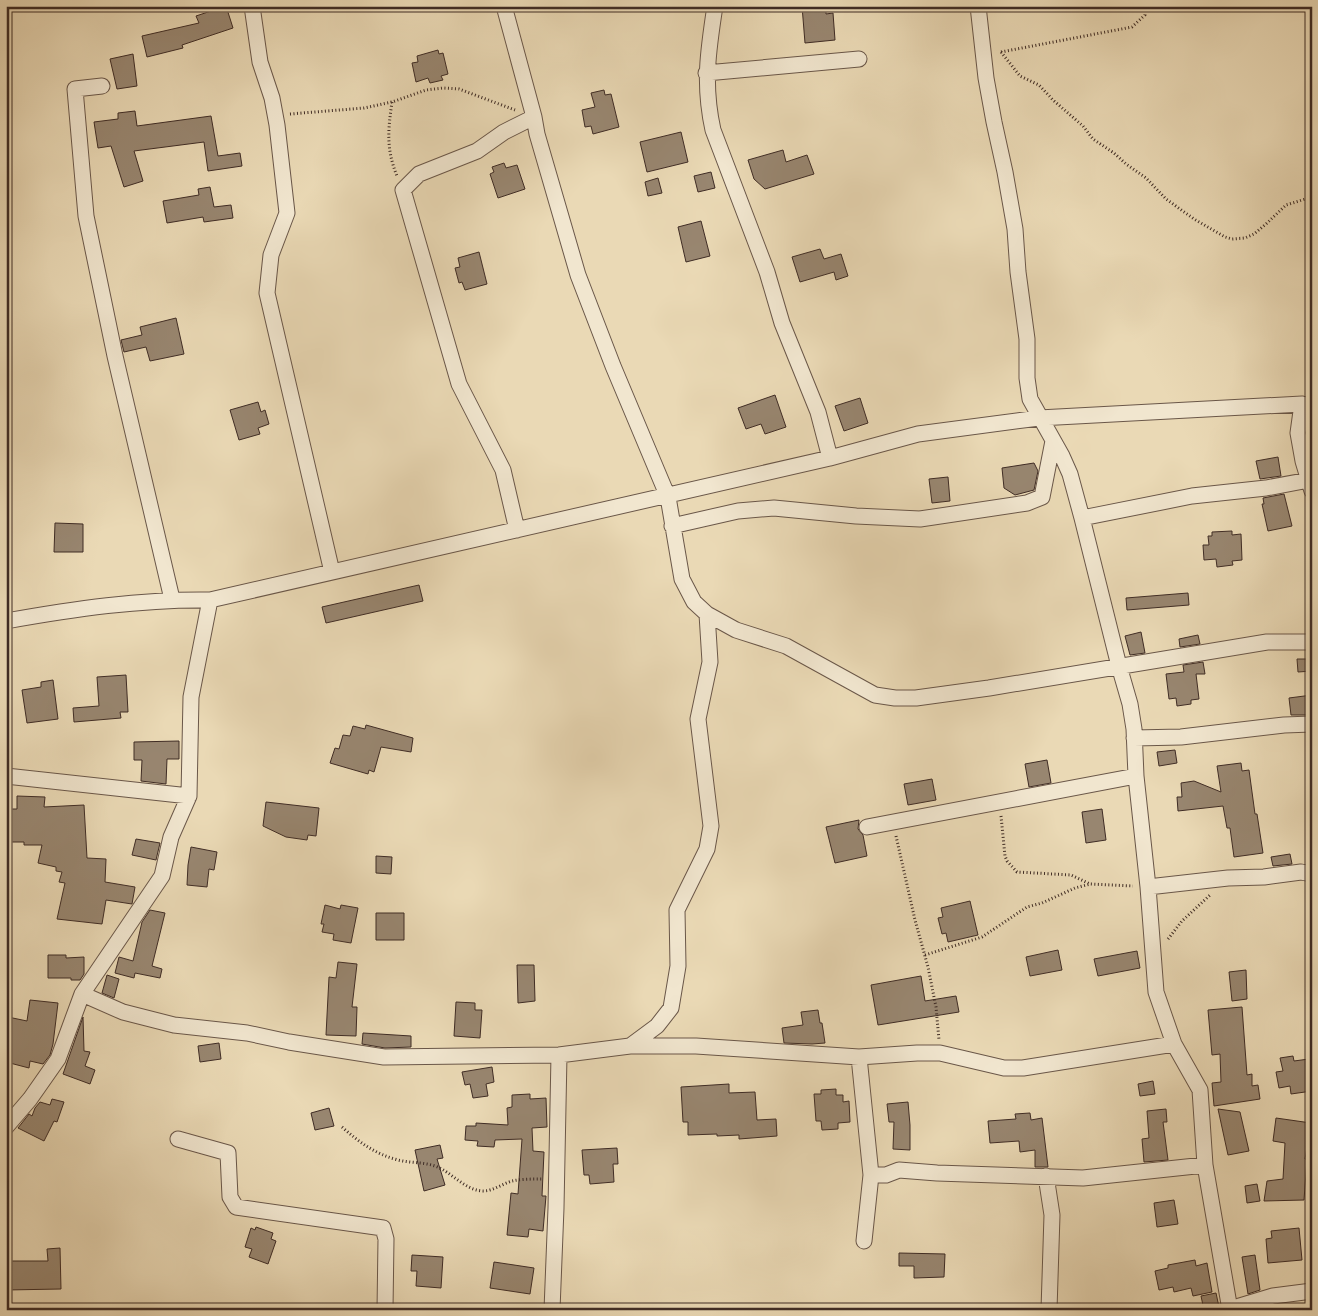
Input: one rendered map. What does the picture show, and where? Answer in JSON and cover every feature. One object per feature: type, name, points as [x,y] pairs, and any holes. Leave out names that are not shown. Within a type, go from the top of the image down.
[{"type":"street","points":[[252,6],[260,62],[272,98],[275,115],[286,213],[270,255],[267,293],[298,418],[332,572]]},
{"type":"street","points":[[504,6],[537,134],[578,275],[612,366],[668,496],[682,579],[694,602],[707,614],[736,630],[786,646],[875,695],[895,698],[916,698],[989,688],[1267,642],[1312,642]]},
{"type":"street","points":[[715,6],[706,73],[708,107],[713,130],[767,272],[782,323],[818,412],[830,458]]},
{"type":"street","points":[[978,6],[986,78],[1015,229],[1018,272],[1028,338],[1028,389],[1030,399],[1039,418],[1070,474],[1130,704],[1156,992],[1174,1044],[1200,1090],[1205,1165],[1230,1310],[1273,1296],[1312,1291]]},
{"type":"street","points":[[706,73],[859,59]]},
{"type":"street","points":[[102,86],[75,89],[86,216],[115,356],[172,599]]},
{"type":"street","points":[[517,530],[503,470],[459,384],[403,190],[419,174],[476,151],[504,132],[534,117]]},
{"type":"street","points":[[6,621],[68,610],[172,599],[210,600],[668,496],[830,458],[918,434],[1039,418],[1307,405],[1298,433],[1310,486],[1266,488],[1192,496],[1082,518]]},
{"type":"street","points":[[672,526],[738,511],[774,508],[856,516],[920,519],[1027,504],[1042,497],[1053,442]]},
{"type":"street","points":[[6,1127],[30,1099],[58,1059],[82,994],[162,876],[171,837],[189,796],[191,697],[210,600]]},
{"type":"street","points":[[630,1046],[657,1026],[671,1008],[678,966],[677,910],[707,849],[711,826],[698,719],[710,662],[707,614]]},
{"type":"street","points":[[1134,738],[1181,737],[1284,725],[1312,724]]},
{"type":"street","points":[[6,776],[189,796]]},
{"type":"street","points":[[867,826],[999,803],[1136,776]]},
{"type":"street","points":[[1148,887],[1301,872],[1312,874]]},
{"type":"street","points":[[82,994],[123,1012],[174,1025],[247,1033],[289,1042],[384,1057],[558,1055],[630,1046],[696,1046],[860,1057],[940,1053],[1004,1068],[1023,1068],[1174,1044]]},
{"type":"street","points":[[552,1310],[558,1055]]},
{"type":"street","points":[[860,1057],[871,1175],[864,1241]]},
{"type":"street","points":[[178,1139],[228,1153],[230,1197],[236,1207],[383,1228],[386,1239],[385,1310]]},
{"type":"street","points":[[871,1175],[886,1175],[899,1170],[912,1170],[936,1173],[1083,1178],[1205,1165]]},
{"type":"street","points":[[1046,1176],[1052,1215],[1049,1310]]},
{"type":"path","points":[[1001,52],[1132,27],[1144,15],[1146,6]]},
{"type":"path","points":[[981,30],[1023,79],[1038,85],[1077,120],[1090,137],[1146,178],[1166,199],[1194,219],[1226,237],[1237,239],[1250,236],[1286,205],[1312,198]]},
{"type":"path","points":[[275,115],[364,108],[392,102],[426,90],[443,88],[459,89],[484,100],[534,117]]},
{"type":"path","points":[[392,102],[388,136],[390,158],[403,190]]},
{"type":"path","points":[[999,803],[1005,856],[1012,868],[1020,873],[1071,875],[1090,884]]},
{"type":"path","points":[[892,822],[936,1007],[940,1053]]},
{"type":"path","points":[[1153,956],[1182,921],[1228,878]]},
{"type":"path","points":[[925,955],[982,937],[1027,907],[1042,903],[1075,888],[1090,884],[1148,887]]},
{"type":"path","points":[[342,1127],[361,1144],[383,1155],[436,1167],[477,1190],[485,1191],[514,1181],[556,1178]]},
{"type":"building","points":[[226,6],[233,28],[182,45],[183,48],[147,57],[142,36],[199,23],[196,16]]},
{"type":"building","points":[[802,6],[826,6],[826,14],[833,13],[835,40],[805,43]]},
{"type":"building","points":[[438,50],[439,54],[443,53],[448,74],[441,76],[443,80],[430,83],[428,78],[416,82],[412,63],[418,62],[417,56]]},
{"type":"building","points":[[133,54],[137,86],[117,89],[110,59]]},
{"type":"building","points":[[604,90],[605,95],[611,94],[619,127],[593,134],[591,126],[585,127],[582,110],[595,107],[591,93]]},
{"type":"building","points":[[135,111],[137,126],[211,116],[218,156],[240,153],[242,166],[208,171],[204,142],[134,151],[143,181],[124,187],[111,146],[98,148],[94,122],[118,119],[118,113]]},
{"type":"building","points":[[681,132],[688,162],[647,172],[640,142]]},
{"type":"building","points":[[783,150],[786,162],[807,155],[814,174],[765,189],[754,179],[748,160]]},
{"type":"building","points":[[504,163],[506,168],[517,165],[525,189],[498,198],[490,174],[494,172],[492,167]]},
{"type":"building","points":[[711,172],[715,188],[698,192],[694,176]]},
{"type":"building","points":[[658,178],[662,193],[648,196],[645,182]]},
{"type":"building","points":[[210,187],[214,207],[231,205],[233,218],[204,222],[203,217],[167,223],[163,201],[199,195],[198,189]]},
{"type":"building","points":[[701,221],[710,256],[686,262],[678,227]]},
{"type":"building","points":[[820,249],[824,259],[841,254],[848,276],[836,280],[834,272],[800,282],[792,257]]},
{"type":"building","points":[[479,252],[487,284],[465,290],[462,282],[459,283],[455,268],[460,267],[458,258]]},
{"type":"building","points":[[176,318],[184,354],[150,361],[146,347],[124,352],[121,340],[142,335],[140,327]]},
{"type":"building","points":[[775,395],[786,427],[765,434],[761,424],[746,429],[738,408]]},
{"type":"building","points":[[860,398],[868,423],[844,431],[835,406]]},
{"type":"building","points":[[258,402],[261,412],[265,410],[269,424],[258,428],[260,434],[239,440],[230,410]]},
{"type":"building","points":[[1278,457],[1281,476],[1260,479],[1256,461]]},
{"type":"building","points":[[1034,463],[1038,471],[1034,490],[1015,495],[1004,488],[1002,468]]},
{"type":"building","points":[[948,477],[950,501],[932,503],[929,479]]},
{"type":"building","points":[[1284,494],[1292,526],[1268,531],[1262,504],[1264,504],[1263,498]]},
{"type":"building","points":[[55,523],[83,524],[83,552],[54,552]]},
{"type":"building","points":[[1232,531],[1232,535],[1241,534],[1242,560],[1232,561],[1233,565],[1217,567],[1216,559],[1204,560],[1203,545],[1209,545],[1208,536],[1212,536],[1212,532]]},
{"type":"building","points":[[419,585],[423,601],[326,623],[322,607]]},
{"type":"building","points":[[1188,593],[1189,605],[1127,610],[1126,598]]},
{"type":"building","points":[[1141,632],[1145,653],[1130,655],[1125,636]]},
{"type":"building","points":[[1198,635],[1200,644],[1180,647],[1179,639]]},
{"type":"building","points":[[1297,659],[1312,659],[1312,671],[1298,672]]},
{"type":"building","points":[[1203,662],[1205,674],[1196,674],[1199,699],[1191,700],[1191,704],[1177,706],[1176,698],[1169,699],[1166,674],[1184,672],[1183,665]]},
{"type":"building","points":[[126,675],[128,712],[120,712],[121,718],[74,722],[73,708],[99,706],[97,677]]},
{"type":"building","points":[[53,680],[58,719],[27,723],[22,690],[41,687],[41,682]]},
{"type":"building","points":[[1312,695],[1312,715],[1291,715],[1289,698]]},
{"type":"building","points":[[366,725],[413,738],[411,752],[381,747],[374,772],[369,770],[368,774],[330,763],[335,748],[339,749],[343,735],[350,736],[353,726],[365,729]]},
{"type":"building","points":[[179,741],[179,759],[167,759],[166,784],[141,781],[142,760],[134,760],[134,742]]},
{"type":"building","points":[[1175,750],[1177,763],[1159,766],[1157,752]]},
{"type":"building","points":[[1047,760],[1051,783],[1029,787],[1025,764]]},
{"type":"building","points":[[1241,763],[1242,771],[1249,770],[1263,853],[1234,857],[1230,828],[1227,828],[1223,806],[1178,811],[1177,797],[1182,797],[1181,783],[1194,781],[1221,792],[1217,766]]},
{"type":"building","points":[[932,779],[936,800],[908,805],[904,784]]},
{"type":"building","points":[[17,796],[45,797],[44,807],[84,805],[87,858],[106,859],[105,882],[135,887],[132,904],[106,900],[102,924],[57,919],[65,883],[59,882],[62,872],[56,871],[56,867],[38,863],[42,845],[6,842],[7,809],[17,809]]},
{"type":"building","points":[[266,802],[319,808],[316,836],[308,835],[307,840],[286,837],[263,826]]},
{"type":"building","points":[[1102,809],[1106,840],[1086,843],[1082,812]]},
{"type":"building","points":[[859,820],[858,829],[863,835],[867,856],[835,863],[826,827]]},
{"type":"building","points":[[136,839],[160,843],[156,860],[132,855]]},
{"type":"building","points":[[191,847],[217,852],[214,870],[209,869],[207,887],[187,885]]},
{"type":"building","points":[[1290,854],[1292,864],[1273,866],[1271,857]]},
{"type":"building","points":[[376,856],[392,857],[391,874],[376,873]]},
{"type":"building","points":[[970,901],[978,935],[948,942],[946,933],[942,934],[938,918],[943,917],[941,908]]},
{"type":"building","points":[[325,905],[340,909],[341,905],[358,908],[351,943],[333,940],[334,934],[322,932],[324,924],[321,924]]},
{"type":"building","points":[[150,910],[165,913],[152,966],[162,969],[160,978],[135,973],[134,978],[115,973],[119,957],[133,961],[142,922]]},
{"type":"building","points":[[376,913],[404,913],[404,940],[376,940]]},
{"type":"building","points":[[1058,950],[1062,970],[1030,976],[1026,957]]},
{"type":"building","points":[[1137,951],[1140,968],[1098,976],[1094,959]]},
{"type":"building","points":[[48,955],[66,955],[66,958],[84,957],[84,974],[80,980],[48,978]]},
{"type":"building","points":[[338,962],[357,964],[352,1007],[357,1007],[356,1036],[326,1035],[329,977],[336,978]]},
{"type":"building","points":[[517,965],[534,965],[535,1001],[518,1003]]},
{"type":"building","points":[[1246,970],[1247,999],[1232,1001],[1229,972]]},
{"type":"building","points":[[107,975],[119,979],[114,998],[102,993]]},
{"type":"building","points":[[921,976],[925,1001],[956,996],[959,1012],[878,1025],[871,985]]},
{"type":"building","points":[[30,1000],[58,1003],[50,1055],[43,1064],[30,1061],[29,1068],[6,1062],[6,1024],[8,1017],[27,1021]]},
{"type":"building","points":[[456,1002],[475,1003],[475,1010],[482,1010],[480,1038],[454,1036]]},
{"type":"building","points":[[1242,1007],[1247,1075],[1252,1074],[1252,1086],[1258,1085],[1260,1099],[1214,1106],[1212,1083],[1221,1082],[1220,1054],[1212,1055],[1208,1010]]},
{"type":"building","points":[[818,1010],[825,1043],[784,1043],[782,1028],[803,1025],[801,1012]]},
{"type":"building","points":[[83,1017],[84,1051],[90,1052],[85,1066],[95,1070],[90,1084],[63,1074]]},
{"type":"building","points":[[363,1033],[411,1036],[411,1047],[385,1048],[362,1044]]},
{"type":"building","points":[[219,1043],[221,1059],[200,1062],[198,1046]]},
{"type":"building","points":[[1293,1056],[1294,1061],[1309,1059],[1312,1091],[1291,1094],[1290,1086],[1279,1088],[1276,1072],[1283,1071],[1280,1058]]},
{"type":"building","points":[[492,1067],[494,1082],[486,1084],[488,1096],[473,1098],[470,1084],[465,1085],[462,1072]]},
{"type":"building","points":[[1153,1081],[1155,1094],[1140,1096],[1138,1084]]},
{"type":"building","points":[[729,1084],[729,1093],[755,1092],[757,1120],[776,1119],[777,1136],[739,1139],[739,1135],[688,1135],[688,1122],[683,1122],[681,1087]]},
{"type":"building","points":[[836,1089],[836,1095],[843,1095],[843,1102],[849,1101],[850,1122],[838,1123],[838,1129],[822,1130],[821,1121],[816,1121],[814,1094],[821,1094],[821,1090]]},
{"type":"building","points":[[530,1094],[530,1099],[546,1098],[547,1127],[532,1128],[533,1151],[544,1152],[542,1196],[546,1196],[543,1231],[529,1229],[528,1237],[507,1235],[511,1193],[518,1194],[522,1139],[495,1140],[494,1147],[477,1146],[478,1141],[465,1140],[466,1126],[476,1126],[476,1123],[508,1125],[507,1108],[512,1107],[512,1095]]},
{"type":"building","points":[[52,1099],[64,1102],[57,1122],[54,1121],[44,1141],[18,1128],[29,1114],[32,1116],[40,1102],[50,1105]]},
{"type":"building","points":[[908,1102],[910,1150],[893,1149],[894,1122],[889,1122],[887,1104]]},
{"type":"building","points":[[329,1108],[334,1126],[315,1130],[311,1113]]},
{"type":"building","points":[[1166,1109],[1167,1122],[1163,1122],[1168,1160],[1144,1162],[1142,1139],[1149,1138],[1147,1111]]},
{"type":"building","points":[[1218,1109],[1240,1112],[1249,1151],[1228,1155]]},
{"type":"building","points":[[1030,1113],[1031,1120],[1042,1118],[1048,1167],[1035,1167],[1035,1150],[1020,1152],[1019,1141],[990,1143],[988,1121],[1016,1119],[1015,1114]]},
{"type":"building","points":[[1276,1118],[1311,1123],[1305,1159],[1307,1159],[1304,1200],[1264,1201],[1267,1181],[1283,1179],[1285,1143],[1273,1141]]},
{"type":"building","points":[[440,1145],[443,1158],[437,1159],[445,1185],[424,1191],[415,1150]]},
{"type":"building","points":[[617,1148],[618,1164],[613,1164],[614,1182],[590,1184],[589,1175],[584,1175],[582,1150]]},
{"type":"building","points":[[1257,1184],[1260,1201],[1247,1203],[1245,1186]]},
{"type":"building","points":[[1174,1200],[1178,1224],[1157,1227],[1154,1203]]},
{"type":"building","points":[[256,1227],[273,1233],[271,1239],[276,1241],[268,1264],[249,1257],[252,1249],[245,1247],[251,1228],[255,1230]]},
{"type":"building","points":[[1299,1228],[1302,1260],[1268,1263],[1266,1239],[1272,1238],[1271,1231]]},
{"type":"building","points":[[60,1248],[61,1289],[6,1290],[6,1261],[48,1261],[47,1249]]},
{"type":"building","points":[[899,1253],[945,1254],[944,1277],[914,1278],[914,1266],[899,1266]]},
{"type":"building","points":[[412,1255],[443,1257],[441,1288],[416,1286],[417,1271],[411,1271]]},
{"type":"building","points":[[1255,1255],[1260,1290],[1248,1294],[1242,1257]]},
{"type":"building","points":[[1195,1260],[1196,1266],[1207,1263],[1212,1292],[1193,1296],[1191,1288],[1174,1292],[1173,1287],[1159,1290],[1155,1271],[1168,1268],[1168,1265]]},
{"type":"building","points":[[494,1262],[534,1268],[530,1294],[490,1288]]},
{"type":"building","points":[[1216,1293],[1219,1307],[1204,1310],[1201,1296]]}]
